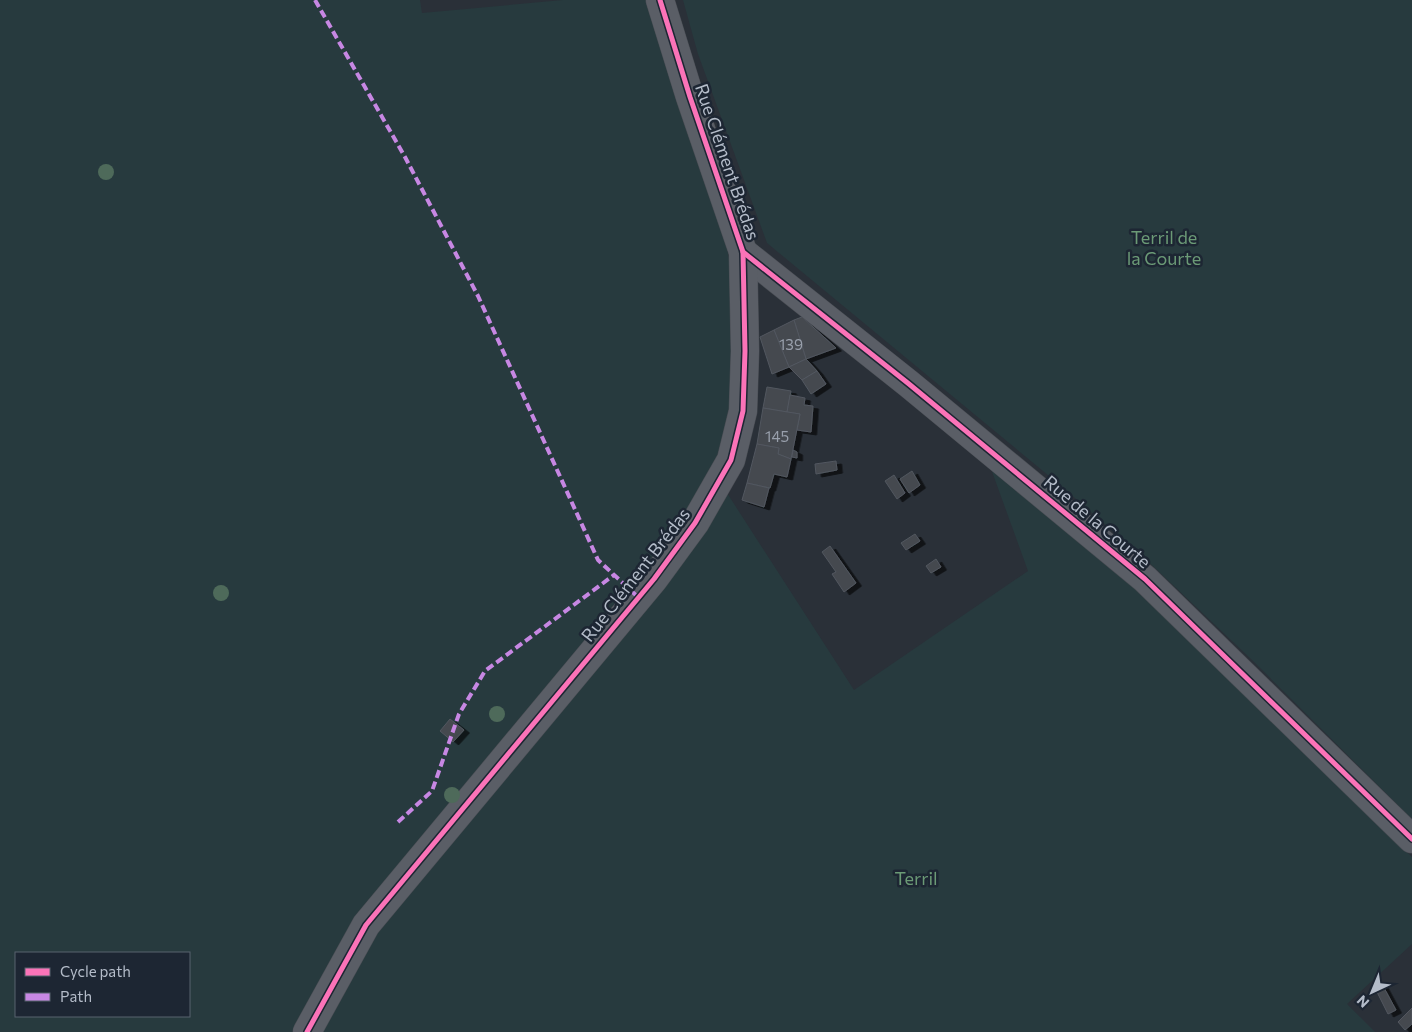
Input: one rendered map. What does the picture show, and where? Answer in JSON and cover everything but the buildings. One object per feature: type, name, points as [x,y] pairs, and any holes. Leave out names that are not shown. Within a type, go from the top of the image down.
[{"type":"street","name":"Rue Clément Brédas","points":[[307,1032],[366,925],[654,579],[696,523],[731,460],[743,411],[745,351],[743,252],[690,98],[660,0]]},
{"type":"street","name":"Rue de la Courte","points":[[743,252],[909,384],[1145,579],[1412,840]]},
{"type":"green space","points":[[0,0],[420,0],[422,13],[563,0],[651,0],[725,237],[730,264],[734,336],[730,417],[725,447],[691,514],[297,1032],[0,1032]]},
{"type":"green space","name":"Terril de la Courte","points":[[683,0],[1412,0],[1412,819],[1251,659],[1155,568],[1060,485],[767,243],[698,54]]},
{"type":"green space","name":"Terril","points":[[990,466],[1148,599],[1412,857],[1412,944],[1347,1004],[1375,1032],[319,1032],[365,948],[727,493],[854,690],[1028,571]]},
{"type":"marked path","points":[[315,0],[405,157],[478,296],[598,560],[639,598]]},
{"type":"marked path","points":[[398,822],[432,791],[459,714],[485,671],[614,575]]},
{"type":"cycle path","points":[[307,1032],[366,925],[654,579],[695,523],[731,460],[743,411],[745,351],[743,252],[690,97],[660,0]]},
{"type":"cycle path","points":[[743,252],[909,384],[1145,579],[1412,839]]}]
